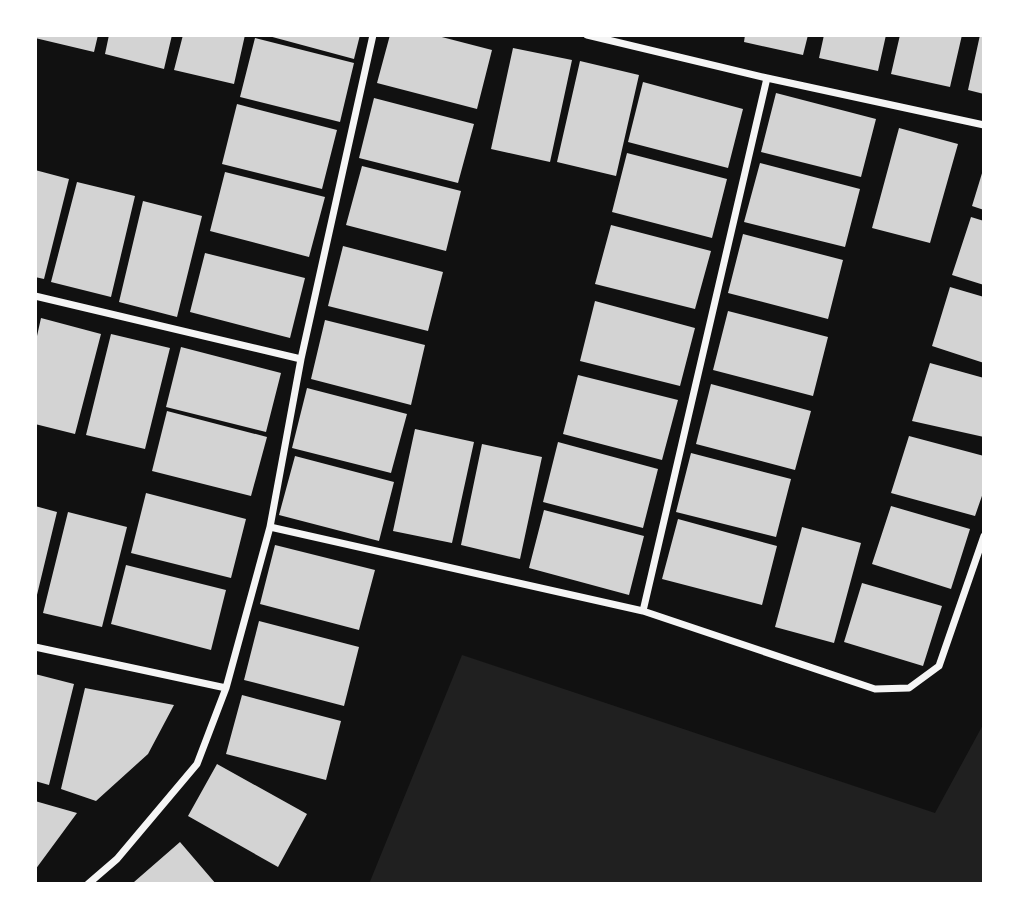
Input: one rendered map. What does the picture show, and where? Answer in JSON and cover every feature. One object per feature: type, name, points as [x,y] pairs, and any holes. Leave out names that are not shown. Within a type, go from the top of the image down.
[{"type":"street","points":[[88,884],[117,859],[197,764],[226,688],[270,527],[301,359],[373,35]]},
{"type":"street","points":[[587,35],[767,78],[984,125]]},
{"type":"street","points":[[643,611],[767,78]]},
{"type":"street","points":[[35,296],[301,359]]},
{"type":"street","points":[[270,527],[643,611],[874,689],[909,688],[939,666],[984,536]]},
{"type":"street","points":[[35,647],[226,688]]},
{"type":"shaded area","points":[[462,655],[935,813],[984,723],[984,884],[369,884]]},
{"type":"building","points":[[36,35],[98,35],[94,52],[35,38]]},
{"type":"building","points":[[109,35],[172,35],[164,69],[105,54]]},
{"type":"building","points":[[183,35],[245,35],[234,84],[174,70]]},
{"type":"building","points":[[265,35],[360,35],[354,59]]},
{"type":"building","points":[[390,35],[434,35],[492,50],[477,109],[377,83]]},
{"type":"building","points":[[745,35],[808,35],[803,55],[744,42]]},
{"type":"building","points":[[824,35],[886,35],[878,71],[819,58]]},
{"type":"building","points":[[900,35],[962,35],[950,87],[891,74]]},
{"type":"building","points":[[980,35],[984,35],[984,94],[968,90]]},
{"type":"building","points":[[255,38],[354,63],[340,122],[240,97]]},
{"type":"building","points":[[513,48],[572,60],[550,162],[491,149]]},
{"type":"building","points":[[580,61],[639,75],[616,176],[557,162]]},
{"type":"building","points":[[643,82],[743,109],[728,168],[628,142]]},
{"type":"building","points":[[776,93],[876,119],[861,177],[761,152]]},
{"type":"building","points":[[374,98],[474,124],[458,183],[359,158]]},
{"type":"building","points":[[237,104],[337,130],[322,189],[222,164]]},
{"type":"building","points":[[899,128],[958,144],[930,243],[872,228]]},
{"type":"building","points":[[627,153],[727,179],[712,238],[612,212]]},
{"type":"building","points":[[760,163],[860,189],[845,247],[744,222]]},
{"type":"building","points":[[362,166],[461,191],[446,251],[346,225]]},
{"type":"building","points":[[35,170],[69,179],[44,279],[35,277]]},
{"type":"building","points":[[984,170],[984,210],[972,206]]},
{"type":"building","points":[[225,172],[325,197],[309,257],[210,231]]},
{"type":"building","points":[[77,182],[135,196],[111,297],[51,282]]},
{"type":"building","points":[[143,201],[202,216],[177,317],[119,302]]},
{"type":"building","points":[[971,217],[984,221],[984,285],[952,275]]},
{"type":"building","points":[[611,225],[711,251],[695,309],[595,284]]},
{"type":"building","points":[[743,234],[843,260],[828,319],[728,293]]},
{"type":"building","points":[[343,246],[443,272],[428,331],[328,306]]},
{"type":"building","points":[[205,253],[305,278],[290,338],[190,312]]},
{"type":"building","points":[[950,287],[984,297],[984,363],[932,346]]},
{"type":"building","points":[[595,301],[695,328],[680,386],[580,361]]},
{"type":"building","points":[[728,311],[828,337],[813,396],[713,370]]},
{"type":"building","points":[[41,318],[101,334],[75,434],[35,424],[35,345]]},
{"type":"building","points":[[325,320],[425,345],[411,405],[311,379]]},
{"type":"building","points":[[111,334],[170,348],[145,449],[86,435]]},
{"type":"building","points":[[181,347],[281,373],[266,432],[166,407]]},
{"type":"building","points":[[930,363],[984,378],[984,437],[912,421]]},
{"type":"building","points":[[578,375],[678,400],[662,460],[563,434]]},
{"type":"building","points":[[711,384],[811,411],[795,470],[696,444]]},
{"type":"building","points":[[307,388],[407,414],[391,473],[292,448]]},
{"type":"building","points":[[167,411],[267,437],[251,496],[152,471]]},
{"type":"building","points":[[415,429],[474,442],[452,543],[393,531]]},
{"type":"building","points":[[909,436],[984,456],[984,490],[975,516],[891,493]]},
{"type":"building","points":[[558,442],[658,469],[643,528],[543,502]]},
{"type":"building","points":[[482,444],[542,457],[520,559],[461,545]]},
{"type":"building","points":[[691,453],[791,479],[776,537],[676,512]]},
{"type":"building","points":[[295,456],[394,482],[379,541],[279,515]]},
{"type":"building","points":[[146,493],[246,519],[231,578],[131,553]]},
{"type":"building","points":[[35,506],[57,512],[36,599],[35,599]]},
{"type":"building","points":[[891,506],[970,529],[951,589],[872,564]]},
{"type":"building","points":[[544,510],[644,536],[629,595],[529,568]]},
{"type":"building","points":[[68,512],[127,527],[102,627],[43,613]]},
{"type":"building","points":[[678,519],[777,546],[762,605],[662,579]]},
{"type":"building","points":[[802,527],[861,543],[834,643],[775,627]]},
{"type":"building","points":[[275,545],[375,570],[359,630],[260,604]]},
{"type":"building","points":[[126,565],[226,590],[211,650],[111,624]]},
{"type":"building","points":[[862,583],[942,606],[923,666],[844,642]]},
{"type":"building","points":[[259,621],[359,647],[344,706],[244,680]]},
{"type":"building","points":[[35,674],[74,684],[49,785],[35,781]]},
{"type":"building","points":[[85,688],[174,705],[148,754],[96,801],[61,789]]},
{"type":"building","points":[[242,695],[341,721],[326,780],[226,754]]},
{"type":"building","points":[[217,764],[307,814],[278,867],[188,816]]},
{"type":"building","points":[[35,801],[77,813],[35,870]]},
{"type":"building","points":[[180,842],[216,884],[135,884],[134,882]]}]
